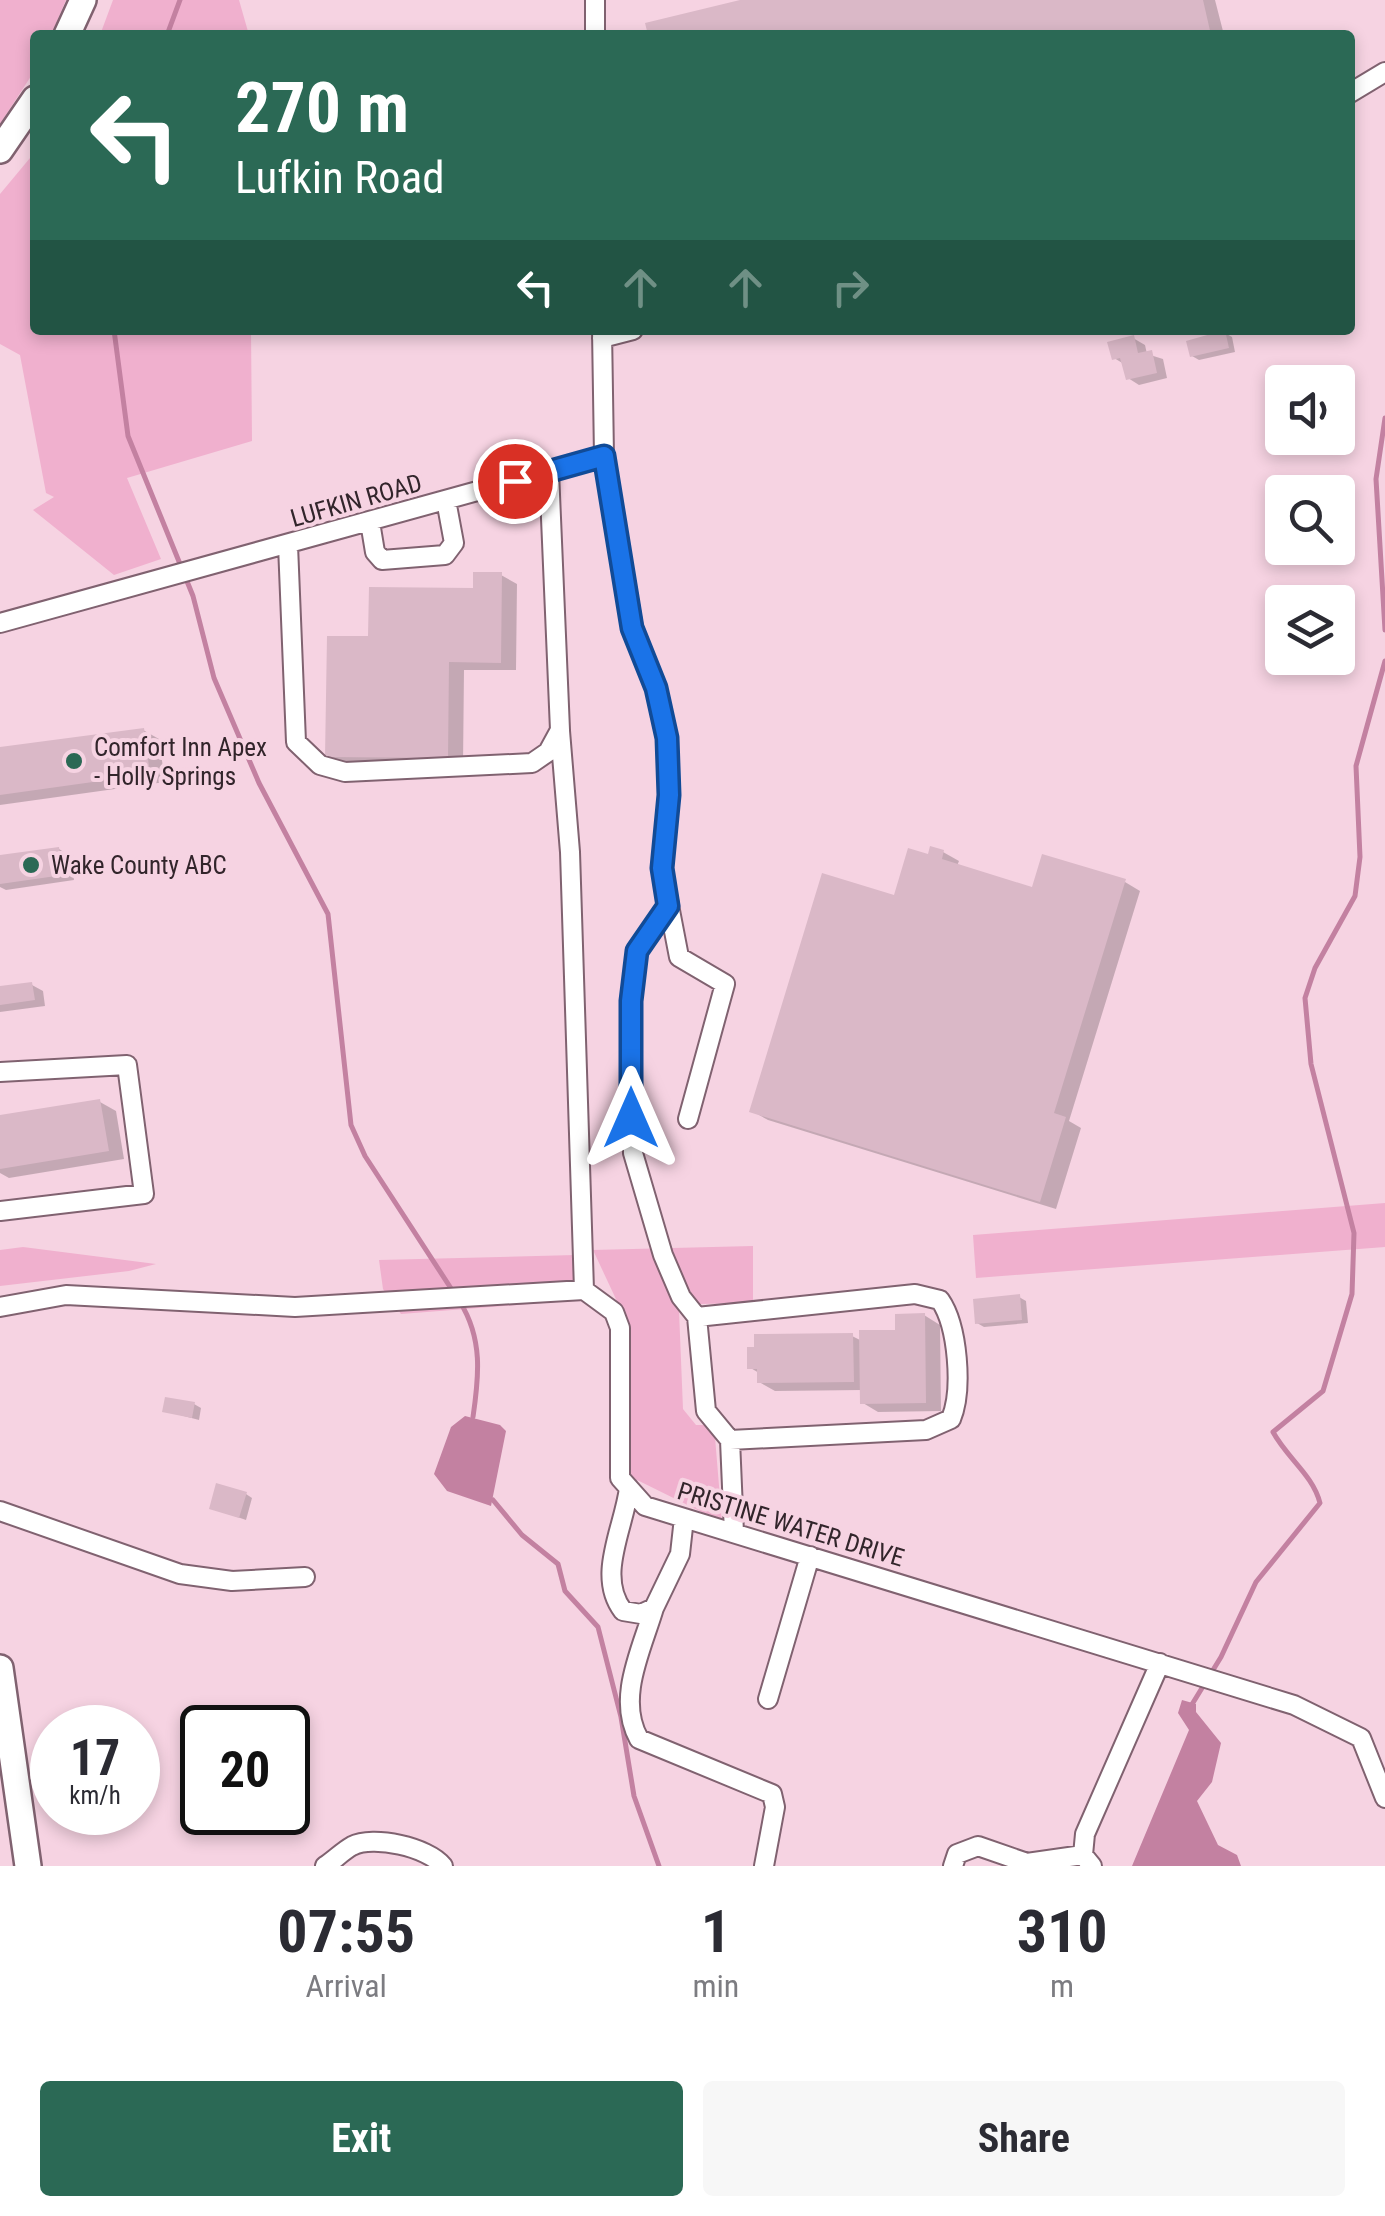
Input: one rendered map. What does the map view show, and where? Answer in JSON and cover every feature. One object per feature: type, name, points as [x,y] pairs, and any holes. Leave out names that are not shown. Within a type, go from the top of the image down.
[{"type":"highway","points":[[69,30],[83,0]]},
{"type":"highway","points":[[0,150],[30,106]]},
{"type":"highway","points":[[0,1668],[28,1866]]},
{"type":"street","points":[[595,30],[597,0]]},
{"type":"street","points":[[1355,90],[1385,72]]},
{"type":"street","points":[[602,335],[604,456],[632,628],[656,688],[667,738],[669,795],[662,868],[668,906],[679,957],[725,984],[688,1119]]},
{"type":"street","name":"LUFKIN ROAD","points":[[0,624],[604,456]]},
{"type":"street","points":[[549,471],[560,730],[570,852],[584,1290]]},
{"type":"street","points":[[370,522],[375,552],[382,560],[446,555],[454,543],[446,500]]},
{"type":"street","points":[[288,545],[296,742],[320,766],[345,772],[532,762],[548,752],[560,730]]},
{"type":"street","points":[[668,906],[637,951],[631,1001],[633,1153],[663,1255],[681,1297],[697,1317],[706,1411],[730,1440],[734,1533]]},
{"type":"street","points":[[0,1072],[126,1066],[144,1194],[0,1212]]},
{"type":"street","points":[[0,1308],[66,1295],[294,1307],[584,1290],[614,1312],[620,1328],[620,1478],[629,1488],[608,1579],[612,1598],[623,1611],[641,1614],[654,1608]]},
{"type":"street","points":[[697,1317],[916,1294],[940,1300],[950,1314],[957,1404],[950,1419],[926,1430],[730,1440]]},
{"type":"street","name":"PRISTINE WATER DRIVE","points":[[629,1488],[645,1506],[1294,1705],[1361,1738],[1385,1798]]},
{"type":"street","points":[[0,1512],[180,1574],[232,1581],[305,1577]]},
{"type":"street","points":[[684,1518],[680,1554],[654,1608],[629,1692],[630,1724],[639,1739],[772,1794],[776,1806],[764,1866]]},
{"type":"street","points":[[768,1699],[810,1556]]},
{"type":"street","points":[[953,1866],[957,1854],[978,1846],[1027,1864],[1088,1860],[1085,1834],[1164,1665]]},
{"type":"street","points":[[325,1866],[355,1843],[412,1844],[436,1856],[444,1866]]},
{"type":"shaded area","points":[[0,0],[66,0],[53,30],[30,30],[30,78],[0,124]]},
{"type":"shaded area","points":[[113,0],[239,0],[248,30],[102,30]]},
{"type":"shaded area","points":[[30,158],[30,335],[251,335],[252,441],[127,478],[161,559],[114,575],[33,510],[54,497],[46,493],[20,355],[0,344],[0,194]]},
{"type":"shaded area","points":[[1385,1203],[1385,1247],[976,1278],[973,1235]]},
{"type":"shaded area","points":[[753,1246],[753,1303],[700,1304],[679,1311],[683,1409],[696,1425],[714,1425],[722,1522],[631,1477],[629,1327],[593,1250]]},
{"type":"shaded area","points":[[23,1247],[156,1264],[129,1271],[0,1286],[0,1250]]},
{"type":"shaded area","points":[[575,1255],[580,1300],[401,1314],[383,1289],[379,1260]]},
{"type":"shaded area","points":[[465,1416],[500,1425],[506,1431],[491,1506],[447,1491],[434,1474],[451,1427]]},
{"type":"shaded area","points":[[1182,1700],[1196,1704],[1196,1712],[1221,1743],[1212,1782],[1197,1801],[1218,1845],[1237,1855],[1241,1866],[1132,1866],[1189,1730],[1178,1713]]},
{"type":"building","points":[[740,0],[1203,0],[1210,30],[647,30],[645,23]]},
{"type":"building","points":[[1134,335],[1138,353],[1152,350],[1157,373],[1126,380],[1120,358],[1112,360],[1107,342]]},
{"type":"building","points":[[1226,335],[1229,348],[1190,357],[1186,341]]},
{"type":"building","points":[[473,572],[502,572],[501,663],[449,662],[448,758],[325,757],[327,636],[368,636],[369,587],[473,588]]},
{"type":"building","name":"Comfort Inn Apex - Holly Springs","points":[[144,728],[150,774],[0,795],[0,747]]},
{"type":"building","points":[[930,846],[944,850],[942,859],[1032,887],[1042,854],[1126,879],[1054,1113],[1066,1117],[1040,1202],[749,1112],[822,873],[894,895],[908,848],[928,854]]},
{"type":"building","name":"Wake County ABC","points":[[59,847],[63,875],[0,884],[0,855]]},
{"type":"building","points":[[32,982],[35,1000],[0,1005],[0,986]]},
{"type":"building","points":[[100,1099],[109,1151],[0,1169],[0,1115]]},
{"type":"building","points":[[1020,1294],[1022,1320],[975,1324],[973,1299]]},
{"type":"building","points":[[925,1313],[926,1403],[860,1404],[859,1330],[895,1330],[895,1314]]},
{"type":"building","points":[[853,1333],[854,1382],[757,1383],[757,1369],[747,1369],[747,1347],[754,1347],[754,1334]]},
{"type":"building","points":[[165,1397],[195,1402],[192,1418],[162,1412]]},
{"type":"building","points":[[216,1483],[247,1492],[239,1518],[209,1509]]},
{"type":"waterway","points":[[169,30],[180,0]]},
{"type":"waterway","points":[[115,335],[128,436],[193,596],[214,678],[259,783],[328,914],[351,1125],[365,1156],[454,1293]]},
{"type":"waterway","points":[[1385,418],[1376,479],[1385,630]]},
{"type":"waterway","points":[[1191,1706],[1221,1657],[1256,1582],[1320,1503],[1312,1484],[1273,1432],[1323,1391],[1352,1294],[1354,1233],[1311,1064],[1305,998],[1315,968],[1355,896],[1360,857],[1356,766],[1385,661]]},
{"type":"waterway","points":[[460,1302],[476,1344],[478,1372],[473,1417]]},
{"type":"waterway","points":[[493,1500],[522,1535],[558,1564],[565,1591],[598,1627],[621,1717],[634,1796],[659,1866]]},
{"type":"place","name":"Comfort Inn Apex - Holly Springs","points":[[74,761]]},
{"type":"place","name":"Wake County ABC","points":[[31,865]]},
{"type":"route","points":[[515,481],[604,456],[632,628],[656,688],[667,738],[669,795],[662,868],[668,906],[651,925],[637,951],[631,1001],[631,1118]]}]
